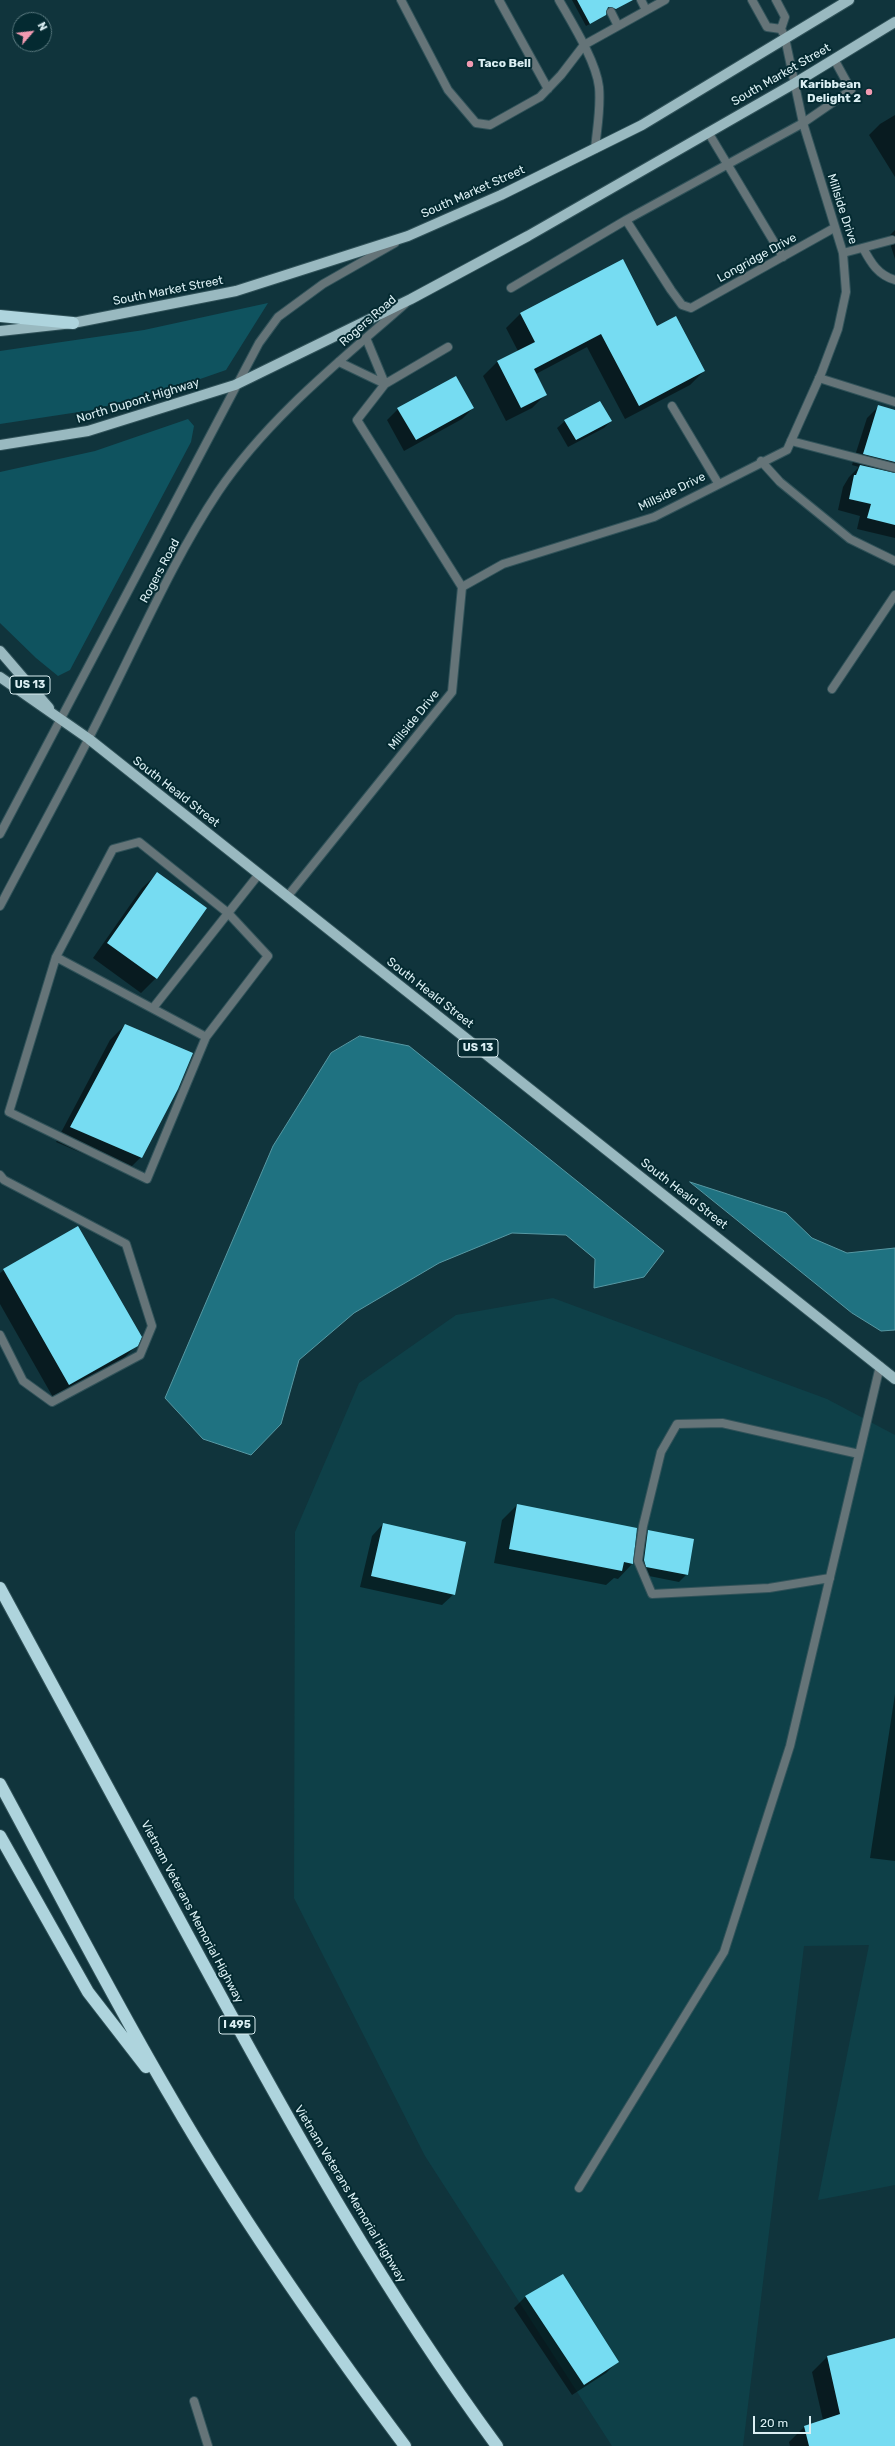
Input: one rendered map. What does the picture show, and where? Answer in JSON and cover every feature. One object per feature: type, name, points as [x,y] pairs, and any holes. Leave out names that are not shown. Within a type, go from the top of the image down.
[{"type":"highway","points":[[0,316],[73,323]]},
{"type":"highway","name":"Vietnam Veterans Memorial Highway","points":[[0,1588],[296,2134],[403,2311],[443,2371],[497,2446]]},
{"type":"highway","points":[[0,1784],[172,2100],[295,2293],[405,2446]]},
{"type":"highway","points":[[0,1836],[88,1992],[172,2100]]},
{"type":"main road","name":"South Market Street","points":[[73,323],[236,291],[408,236],[501,196],[642,125],[783,33],[849,0]]},
{"type":"main road","name":"South Market Street","points":[[235,385],[411,299],[528,236],[795,83],[895,22]]},
{"type":"main road","points":[[0,330],[73,323]]},
{"type":"main road","name":"North Dupont Highway","points":[[0,445],[88,431],[235,385]]},
{"type":"main road","name":"South Heald Street","points":[[0,651],[59,720]]},
{"type":"main road","name":"South Heald Street","points":[[0,677],[59,720],[89,739],[895,1379]]},
{"type":"street","points":[[401,0],[448,90],[476,123],[490,125],[540,97],[584,45],[665,0]]},
{"type":"street","points":[[499,0],[548,89]]},
{"type":"street","points":[[559,0],[584,45],[599,85],[599,111],[595,149]]},
{"type":"street","points":[[641,0],[646,10]]},
{"type":"street","points":[[752,0],[767,28],[783,33]]},
{"type":"street","name":"Millside Drive","points":[[287,897],[452,692],[462,587],[503,564],[654,517],[761,461],[787,450],[819,378],[838,329],[846,292],[843,253],[802,123],[795,83],[783,33],[785,17],[776,0]]},
{"type":"street","points":[[611,12],[618,26]]},
{"type":"street","points":[[511,288],[626,220],[728,166],[802,123],[851,90],[834,59]]},
{"type":"street","points":[[708,132],[783,257]]},
{"type":"street","name":"Longridge Drive","points":[[626,220],[682,305],[691,308],[834,228]]},
{"type":"street","name":"Rogers Road","points":[[0,834],[235,385],[259,342],[278,317],[323,284],[408,236]]},
{"type":"street","points":[[843,253],[892,240]]},
{"type":"street","points":[[863,248],[872,266],[886,278],[895,280]]},
{"type":"street","name":"Rogers Road","points":[[0,906],[89,739],[166,584],[218,492],[274,422],[339,362],[411,299]]},
{"type":"street","points":[[366,338],[385,384]]},
{"type":"street","points":[[448,347],[385,384],[357,420],[462,587]]},
{"type":"street","points":[[339,362],[385,384]]},
{"type":"street","points":[[819,378],[895,402]]},
{"type":"street","points":[[672,406],[718,483]]},
{"type":"street","points":[[791,441],[895,468]]},
{"type":"street","points":[[761,461],[780,482],[850,540],[895,561]]},
{"type":"street","points":[[832,689],[895,595]]},
{"type":"street","points":[[139,842],[228,913],[268,956],[206,1037],[147,1179],[9,1112],[56,957],[114,849],[139,842]]},
{"type":"street","points":[[153,1008],[259,874]]},
{"type":"street","points":[[56,957],[206,1037]]},
{"type":"street","points":[[0,1175],[4,1180],[126,1244],[152,1326],[140,1355],[52,1402],[23,1381],[0,1336]]},
{"type":"street","points":[[579,2188],[724,1952],[790,1746],[880,1366]]},
{"type":"street","points":[[830,1578],[769,1588],[652,1594],[638,1561],[643,1526],[661,1452],[677,1424],[722,1423],[859,1454]]},
{"type":"street","points":[[194,2401],[208,2446]]},
{"type":"shaded area","points":[[268,303],[226,370],[180,386],[92,410],[0,424],[0,351],[144,330]]},
{"type":"shaded area","points":[[188,419],[194,426],[191,442],[70,670],[58,676],[36,658],[0,623],[0,472],[95,451]]},
{"type":"shaded area","points":[[360,1036],[409,1046],[664,1251],[644,1277],[594,1288],[595,1259],[566,1235],[512,1233],[439,1263],[354,1313],[299,1360],[281,1424],[251,1455],[203,1439],[165,1398],[273,1146],[331,1053]]},
{"type":"shaded area","points":[[690,1182],[786,1213],[812,1238],[847,1253],[895,1248],[895,1330],[881,1331],[852,1313]]},
{"type":"shaded area","points":[[553,1298],[827,1399],[895,1435],[895,2185],[818,2200],[869,1945],[804,1946],[743,2446],[612,2446],[425,2156],[294,1898],[295,1532],[359,1383],[456,1315]]},
{"type":"building","points":[[577,0],[633,0],[616,9],[608,7],[606,15],[590,24]]},
{"type":"building","points":[[623,259],[657,326],[676,316],[705,371],[639,406],[601,334],[534,369],[547,395],[521,408],[497,361],[535,342],[520,313]]},
{"type":"building","points":[[456,376],[474,408],[416,440],[397,408]]},
{"type":"building","points":[[600,401],[612,421],[576,440],[564,420]]},
{"type":"building","points":[[878,405],[895,410],[895,462],[863,454]]},
{"type":"building","points":[[860,465],[895,473],[895,525],[867,518],[871,504],[849,499],[854,475],[856,475]]},
{"type":"building","points":[[157,872],[207,908],[157,979],[107,943]]},
{"type":"building","points":[[125,1024],[193,1053],[178,1089],[142,1158],[70,1127]]},
{"type":"building","points":[[78,1226],[142,1337],[138,1346],[69,1385],[3,1269]]},
{"type":"building","points":[[517,1504],[637,1528],[633,1564],[624,1562],[622,1571],[509,1549]]},
{"type":"building","points":[[383,1523],[466,1542],[455,1595],[371,1576]]},
{"type":"building","points":[[648,1530],[694,1539],[688,1575],[646,1567],[644,1560]]},
{"type":"building","points":[[563,2274],[619,2362],[584,2385],[525,2296]]},
{"type":"building","points":[[895,2338],[895,2446],[809,2446],[804,2426],[840,2414],[827,2356]]},
{"type":"place","name":"Taco Bell","points":[[470,64]]},
{"type":"place","name":"Karibbean Delight 2","points":[[869,92]]}]
